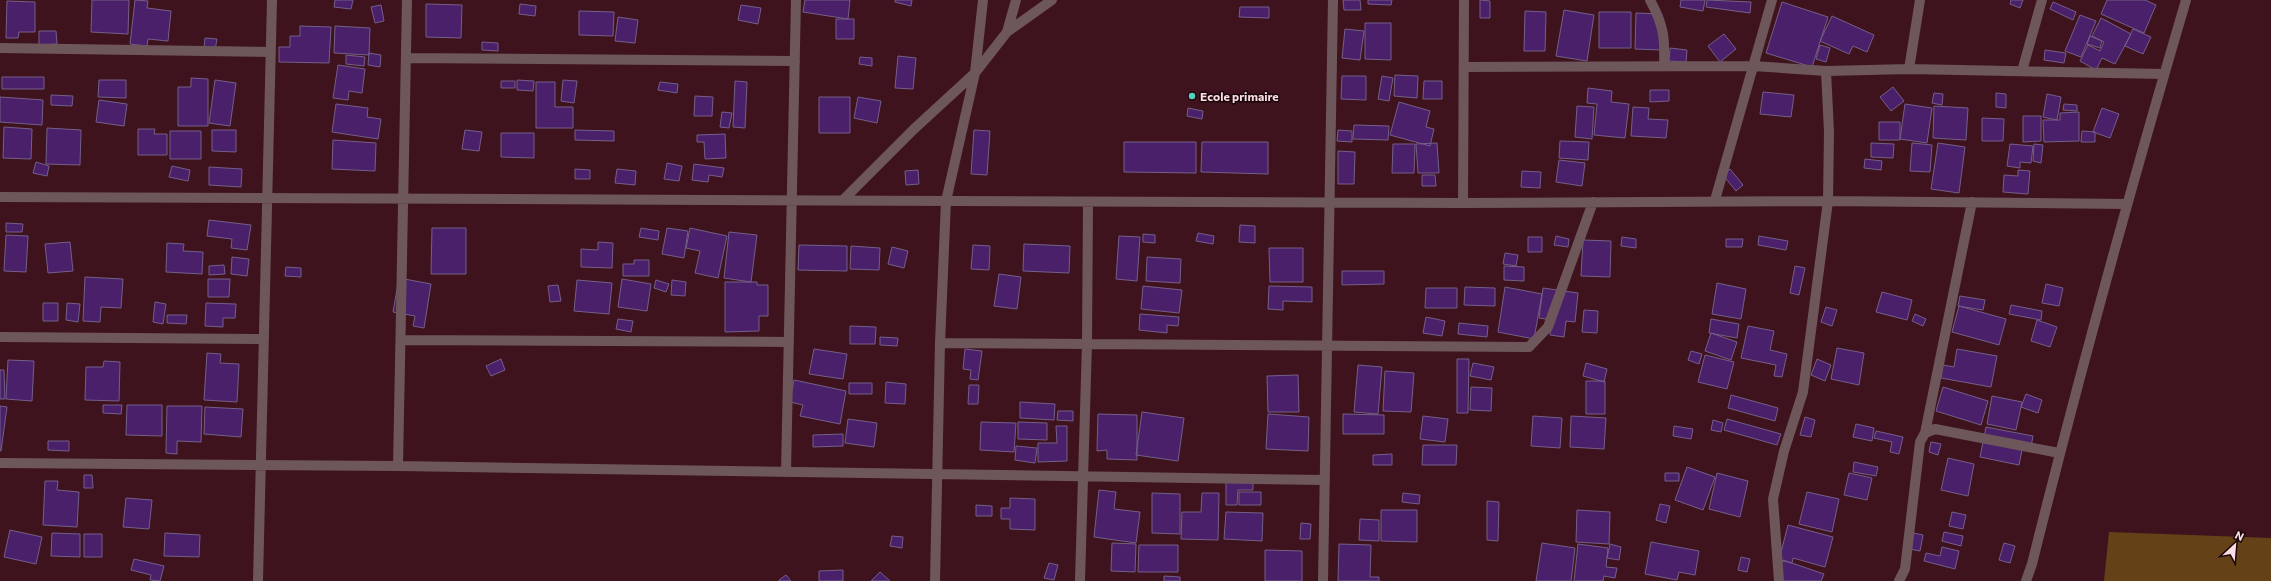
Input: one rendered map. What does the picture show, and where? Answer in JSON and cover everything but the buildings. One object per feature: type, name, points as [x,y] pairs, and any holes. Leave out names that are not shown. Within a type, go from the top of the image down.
[{"type":"street","points":[[258,581],[272,0]]},
{"type":"street","points":[[398,466],[402,340],[407,0]]},
{"type":"street","points":[[786,472],[796,0]]},
{"type":"street","points":[[935,581],[940,343],[946,201],[975,73],[983,0]]},
{"type":"street","points":[[1007,32],[1016,0]]},
{"type":"street","points":[[842,201],[914,129],[975,73],[1007,32],[1052,0]]},
{"type":"street","points":[[1323,581],[1333,0]]},
{"type":"street","points":[[1463,203],[1464,0]]},
{"type":"street","points":[[1650,0],[1659,16],[1665,38],[1664,66]]},
{"type":"street","points":[[1714,200],[1772,0]]},
{"type":"street","points":[[1909,69],[1920,0]]},
{"type":"street","points":[[2022,71],[2042,0]]},
{"type":"street","points":[[2026,581],[2032,564],[2059,453],[2127,204],[2186,0]]},
{"type":"street","points":[[0,48],[270,52]]},
{"type":"street","points":[[406,58],[795,61]]},
{"type":"street","points":[[1464,67],[1753,66],[1826,71],[1909,69],[2164,74]]},
{"type":"street","points":[[1779,581],[1773,499],[1780,464],[1803,392],[1828,200],[1829,132],[1826,71]]},
{"type":"street","points":[[0,197],[404,200],[1463,203],[1828,200],[2127,204]]},
{"type":"street","points":[[1080,581],[1087,343],[1088,202]]},
{"type":"street","points":[[940,343],[1327,344],[1529,347],[1548,327],[1593,202]]},
{"type":"street","points":[[1899,581],[1905,569],[1920,442],[1925,433],[1972,202]]},
{"type":"street","points":[[0,337],[264,339]]},
{"type":"street","points":[[402,340],[789,342]]},
{"type":"street","points":[[1925,433],[1935,430],[2059,453]]},
{"type":"street","points":[[0,463],[262,464],[1325,480]]},
{"type":"shaded area","points":[[2109,532],[2271,538],[2271,581],[2104,581]]},
{"type":"place","name":"Ecole primaire","points":[[1192,96]]}]
